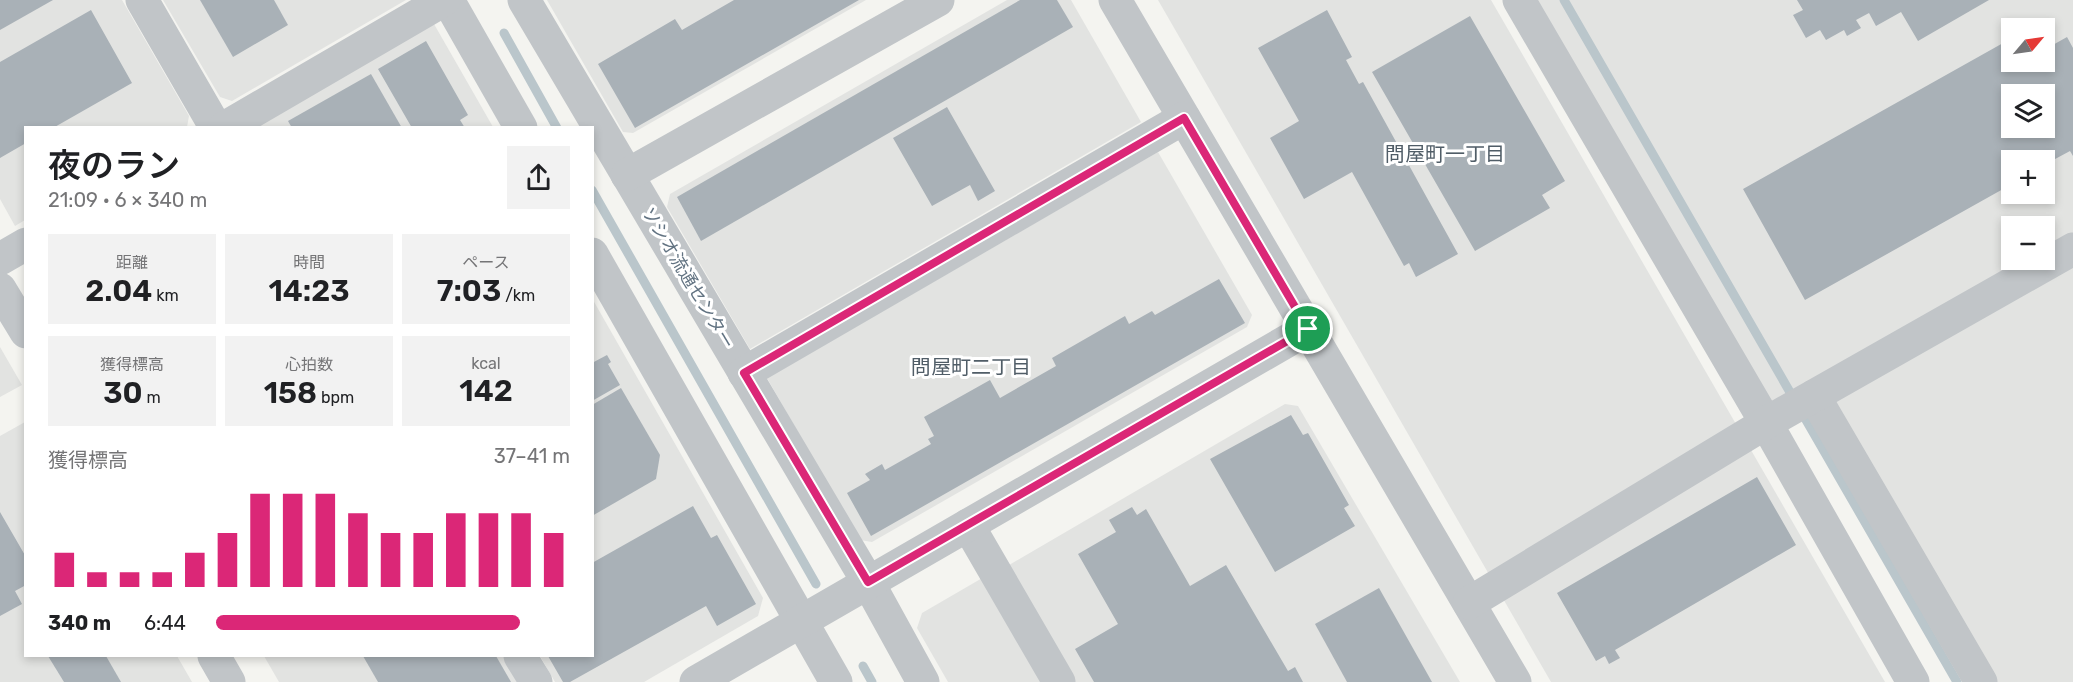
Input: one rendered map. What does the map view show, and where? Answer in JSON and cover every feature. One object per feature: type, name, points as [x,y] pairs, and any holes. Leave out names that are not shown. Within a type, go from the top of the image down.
[{"type":"street","points":[[142,0],[215,126]]},
{"type":"street","points":[[227,126],[446,0],[520,126]]},
{"type":"street","name":"ソシオ流通センター","points":[[524,0],[868,582],[923,682]]},
{"type":"street","points":[[627,175],[938,0]]},
{"type":"street","points":[[1115,0],[1515,682]]},
{"type":"street","points":[[1519,0],[1766,423],[1913,682]]},
{"type":"street","points":[[744,373],[1184,118]]},
{"type":"street","points":[[0,259],[24,245]]},
{"type":"street","points":[[1469,603],[1766,423],[2073,249]]},
{"type":"street","points":[[594,258],[836,682]]},
{"type":"street","points":[[0,289],[24,329]]},
{"type":"street","points":[[696,682],[1308,329]]},
{"type":"street","points":[[1814,396],[1981,682]]},
{"type":"street","points":[[968,525],[1059,682]]},
{"type":"street","points":[[215,657],[229,682]]},
{"type":"street","points":[[521,657],[536,682]]},
{"type":"shaded area","points":[[0,0],[122,0],[189,116],[187,126],[24,126],[24,221],[15,226],[0,199]]},
{"type":"shaded area","points":[[163,0],[406,0],[232,101],[220,97]]},
{"type":"shaded area","points":[[547,0],[866,0],[633,133],[623,132]]},
{"type":"shaded area","points":[[1007,0],[1071,0],[1141,122],[750,349],[667,207],[670,194]]},
{"type":"shaded area","points":[[1158,0],[1491,0],[1885,682],[1551,682]]},
{"type":"shaded area","points":[[1529,0],[2073,0],[2073,682],[1988,682],[1818,390],[1770,416]]},
{"type":"shaded area","points":[[434,24],[492,126],[257,126]]},
{"type":"shaded area","points":[[1158,152],[1252,315],[1247,327],[872,542],[860,540],[767,378]]},
{"type":"shaded area","points":[[594,302],[763,598],[758,616],[644,682],[555,682],[541,657],[594,657]]},
{"type":"shaded area","points":[[0,347],[22,385],[0,397]]},
{"type":"shaded area","points":[[1285,404],[1298,406],[1460,682],[1071,682],[1004,568]]},
{"type":"shaded area","points":[[24,423],[24,657],[178,657],[192,682],[0,682],[0,436]]},
{"type":"shaded area","points":[[984,577],[1044,682],[948,682],[917,628],[922,613]]},
{"type":"shaded area","points":[[265,657],[504,657],[518,682],[279,682]]},
{"type":"building","points":[[0,0],[53,0],[0,30]]},
{"type":"building","points":[[200,0],[274,0],[288,25],[233,57]]},
{"type":"building","points":[[734,0],[859,0],[635,128],[598,64],[675,19],[682,30]]},
{"type":"building","points":[[1020,0],[1057,0],[1073,27],[701,241],[677,197]]},
{"type":"building","points":[[1797,0],[1989,0],[1918,41],[1901,12],[1876,26],[1869,13],[1856,20],[1861,28],[1847,36],[1844,30],[1826,40],[1820,30],[1806,38],[1793,15],[1803,10]]},
{"type":"building","points":[[91,10],[132,83],[57,126],[24,126],[24,144],[0,158],[0,62]]},
{"type":"building","points":[[1327,10],[1352,57],[1346,60],[1359,84],[1363,82],[1458,254],[1416,277],[1409,263],[1404,266],[1352,172],[1304,199],[1270,138],[1299,121],[1258,48]]},
{"type":"building","points":[[1470,16],[1565,181],[1542,195],[1550,208],[1475,251],[1372,72]]},
{"type":"building","points":[[2067,37],[2073,48],[2073,156],[2070,151],[2055,159],[2055,150],[2001,150],[2001,190],[1805,300],[1743,189],[2001,44],[2001,72],[2055,72],[2055,44]]},
{"type":"building","points":[[426,41],[468,115],[460,120],[464,126],[411,126],[378,69]]},
{"type":"building","points":[[371,74],[401,126],[291,126],[288,121]]},
{"type":"building","points":[[947,107],[995,191],[978,201],[970,185],[932,206],[893,138]]},
{"type":"building","points":[[1219,279],[1245,323],[871,536],[847,493],[870,480],[865,474],[882,464],[885,470],[931,444],[928,439],[934,436],[924,417],[990,380],[1000,398],[1056,366],[1052,358],[1125,316],[1129,324],[1152,311],[1155,315]]},
{"type":"building","points":[[607,355],[611,362],[608,364],[620,385],[594,400],[594,362]]},
{"type":"building","points":[[621,388],[660,455],[656,479],[594,515],[594,404]]},
{"type":"building","points":[[1291,415],[1303,435],[1308,433],[1349,505],[1344,508],[1355,526],[1275,572],[1210,459]]},
{"type":"building","points":[[1757,477],[1796,545],[1615,650],[1620,658],[1609,664],[1605,656],[1596,661],[1557,593]]},
{"type":"building","points":[[693,506],[711,538],[717,535],[756,604],[717,626],[706,606],[570,682],[563,682],[549,657],[594,657],[594,562]]},
{"type":"building","points":[[1132,507],[1137,515],[1146,509],[1190,586],[1226,565],[1288,671],[1295,667],[1303,682],[1094,682],[1075,649],[1118,624],[1078,554],[1116,532],[1109,520]]},
{"type":"building","points":[[0,512],[24,554],[24,586],[15,591],[22,604],[0,616]]},
{"type":"building","points":[[1379,588],[1432,682],[1347,682],[1315,624]]},
{"type":"building","points":[[49,657],[107,657],[121,682],[64,682]]},
{"type":"building","points":[[364,657],[497,657],[511,682],[378,682]]},
{"type":"waterway","points":[[1564,0],[1957,682]]},
{"type":"waterway","points":[[504,33],[556,126]]},
{"type":"waterway","points":[[594,194],[816,584]]},
{"type":"waterway","points":[[863,666],[872,682]]},
{"type":"district","name":"問屋町一丁目","points":[[1445,154]]},
{"type":"district","name":"問屋町二丁目","points":[[971,367]]},
{"type":"route","points":[[1184,118],[1308,329],[868,582],[744,373],[1184,118]]}]
